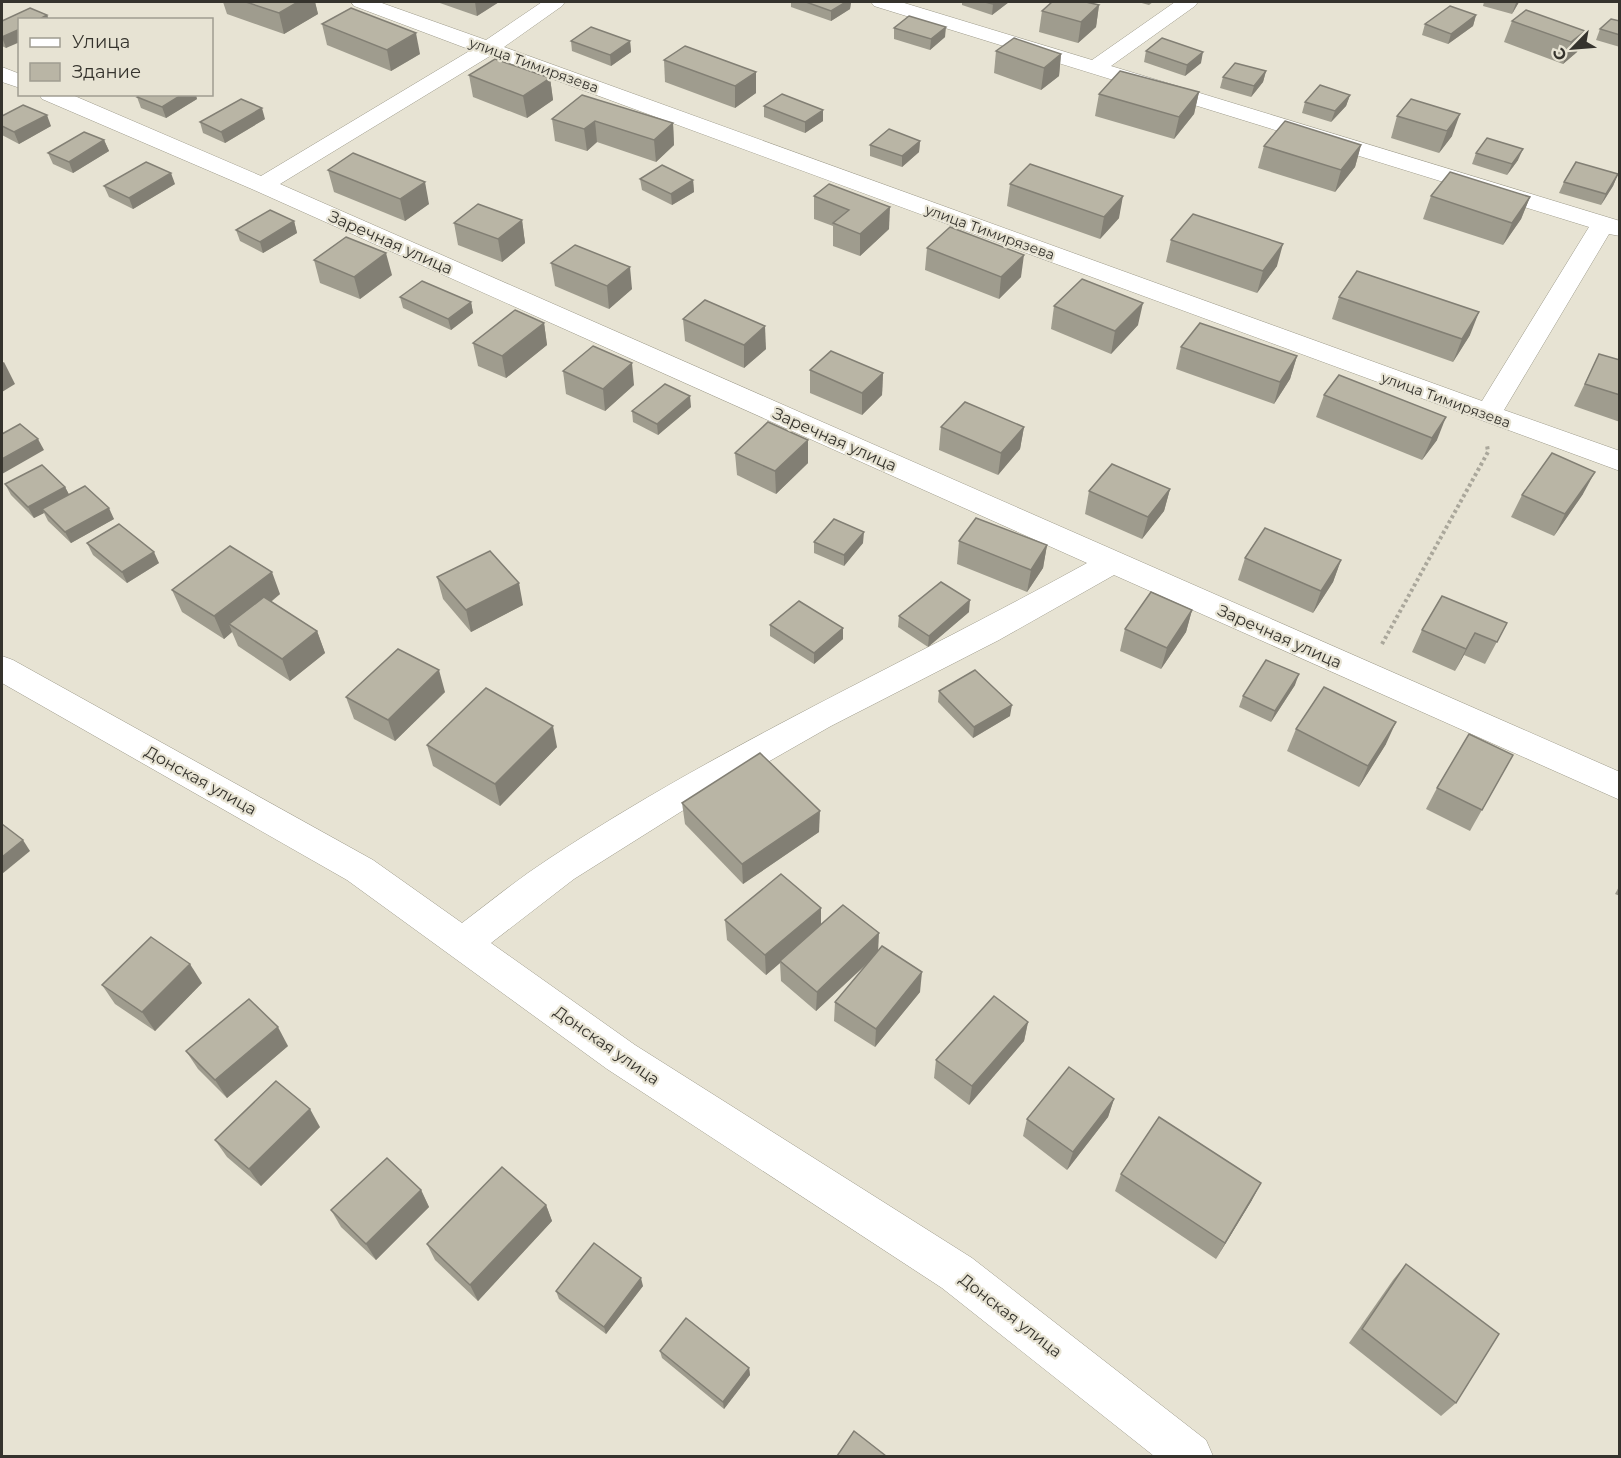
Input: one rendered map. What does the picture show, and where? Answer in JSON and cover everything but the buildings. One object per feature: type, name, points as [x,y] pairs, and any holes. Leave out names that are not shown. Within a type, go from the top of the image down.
[{"type":"street","name":"улица Тимирязева","points":[[361,2],[1620,462]]},
{"type":"street","points":[[262,185],[489,48],[555,2]]},
{"type":"street","points":[[881,2],[1611,226],[1487,415]]},
{"type":"street","points":[[1094,68],[1188,2]]},
{"type":"street","points":[[2,74],[18,80]]},
{"type":"street","name":"Заречная улица","points":[[55,96],[262,185],[1620,787]]},
{"type":"street","points":[[463,943],[561,869],[670,801],[819,717],[988,632],[1113,562]]},
{"type":"street","name":"Донская улица","points":[[2,668],[360,870],[621,1057],[957,1273],[1190,1456]]},
{"type":"path","points":[[1366,674],[1488,452],[1487,415]]}]
